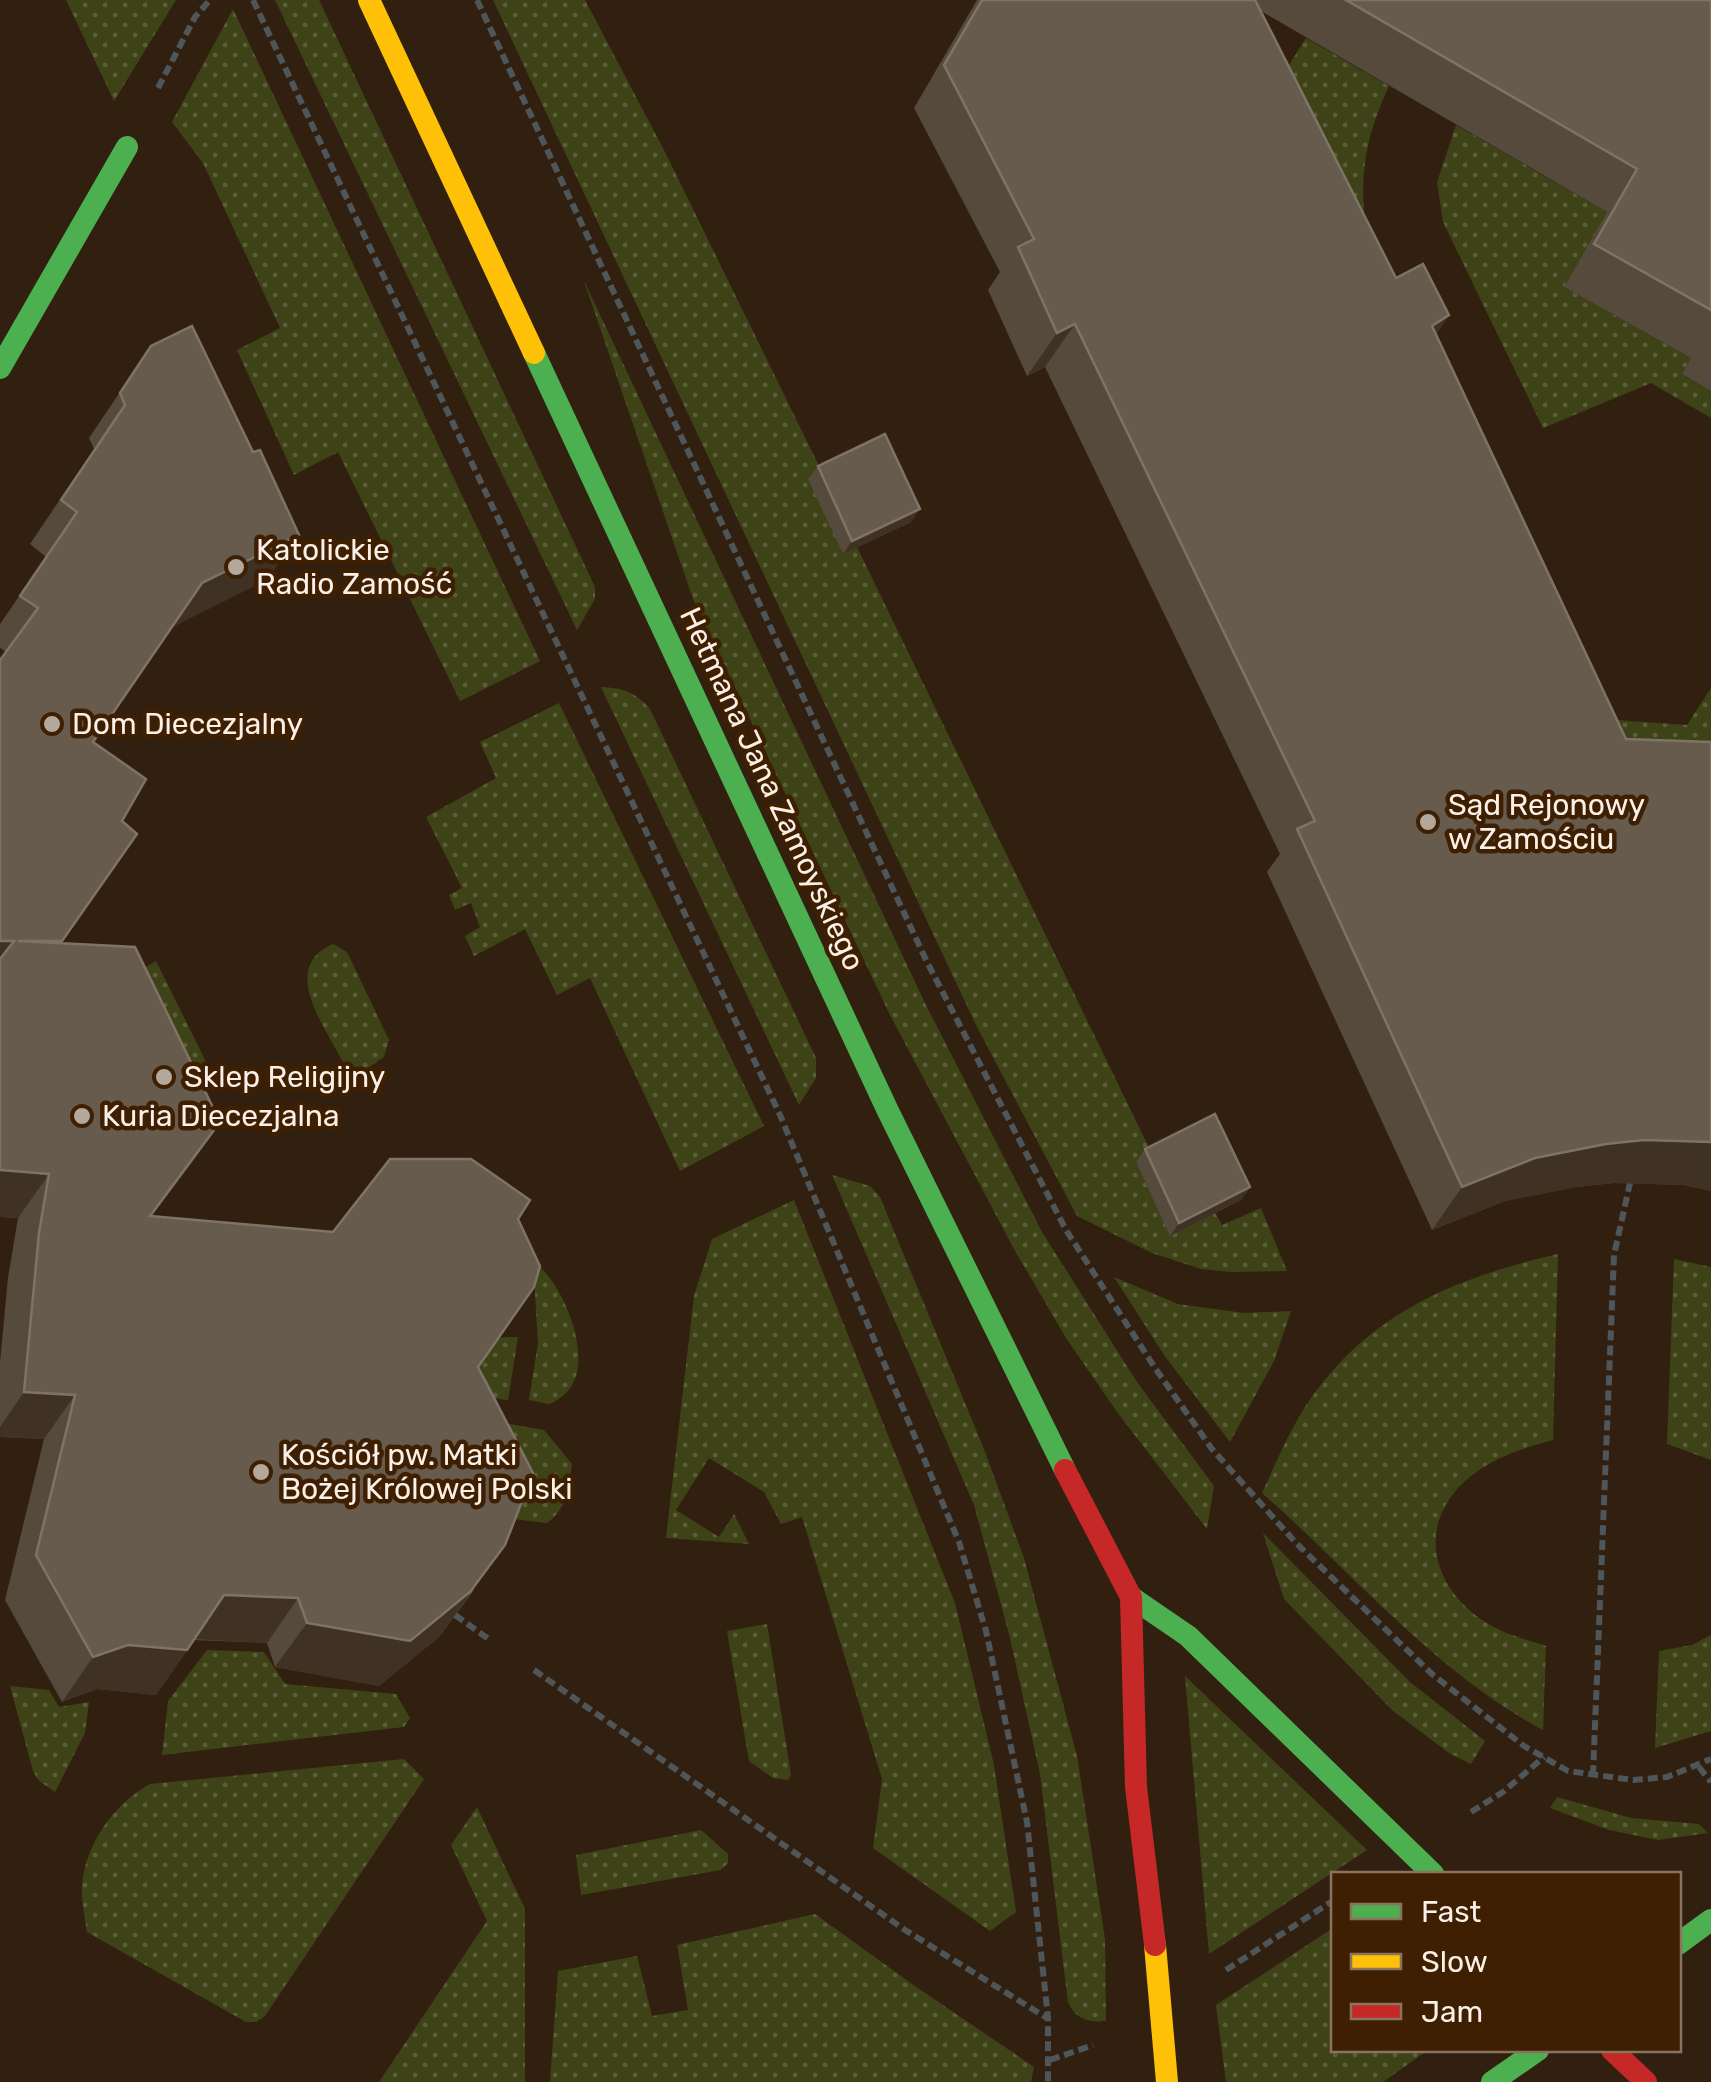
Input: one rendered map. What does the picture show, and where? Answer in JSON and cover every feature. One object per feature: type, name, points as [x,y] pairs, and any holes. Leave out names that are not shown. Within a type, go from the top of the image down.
[{"type":"street","name":"Hetmana Jana Zamoyskiego","points":[[369,0],[887,1108],[1026,1395],[1131,1597],[1136,1787],[1162,2008],[1166,2082]]},
{"type":"street","points":[[0,368],[127,147]]},
{"type":"street","name":"Hetmana Jana Zamoyskiego","points":[[1131,1597],[1188,1636],[1431,1872]]},
{"type":"street","points":[[1681,1942],[1711,1920]]},
{"type":"street","points":[[1492,2082],[1535,2052]]},
{"type":"street","points":[[1614,2052],[1646,2082]]},
{"type":"path","points":[[127,147],[195,18],[210,0]]},
{"type":"path","points":[[253,0],[780,1115],[959,1542],[986,1631],[1027,1822],[1048,2018],[1048,2082]]},
{"type":"path","points":[[477,0],[927,962],[1066,1230],[1155,1368],[1212,1449],[1296,1543],[1432,1674],[1499,1728],[1568,1771],[1592,1775],[1667,1777],[1711,1759]]},
{"type":"path","points":[[1592,1775],[1614,1254],[1630,1184]]},
{"type":"path","points":[[455,1615],[490,1640]]},
{"type":"path","points":[[534,1670],[904,1930],[1048,2018]]},
{"type":"path","points":[[1503,1792],[1544,1757]]},
{"type":"path","points":[[1699,1767],[1711,1782]]},
{"type":"path","points":[[1212,1979],[1331,1902]]},
{"type":"path","points":[[1050,2060],[1108,2040]]},
{"type":"green space","points":[[66,0],[176,0],[114,101]]},
{"type":"green space","points":[[275,0],[319,0],[595,587],[595,599],[577,630]]},
{"type":"green space","points":[[493,0],[585,0],[665,152],[822,472],[842,554],[857,547],[1152,1154],[1136,1162],[1170,1235],[1215,1213],[1222,1225],[1261,1208],[1287,1271],[1201,1269],[1152,1253],[1077,1216],[976,1025]]},
{"type":"green space","points":[[233,9],[540,661],[460,701],[338,452],[294,475],[237,350],[280,328],[203,163],[172,122]]},
{"type":"green space","points":[[1306,38],[1389,86],[1373,126],[1365,163],[1363,202],[1368,244],[1260,111]]},
{"type":"green space","points":[[1456,125],[1607,212],[1564,287],[1691,358],[1682,374],[1711,391],[1711,418],[1651,383],[1543,428],[1443,222],[1437,182]]},
{"type":"green space","points":[[584,281],[925,1003],[1042,1232],[1137,1382],[1214,1486],[1207,1529],[1066,1338],[1014,1249],[889,1013],[693,599]]},
{"type":"green space","points":[[601,687],[628,692],[650,709],[816,1058],[816,1078],[799,1105]]},
{"type":"green space","points":[[1711,688],[1711,762],[1619,782],[1616,720],[1687,725]]},
{"type":"green space","points":[[559,703],[764,1126],[680,1171],[590,978],[557,995],[525,929],[474,956],[465,936],[480,927],[471,903],[455,910],[449,895],[462,888],[426,817],[496,778],[480,742]]},
{"type":"green space","points":[[333,944],[347,952],[389,1040],[384,1057],[364,1071],[346,1066],[310,996],[309,967],[317,954]]},
{"type":"green space","points":[[156,961],[214,1078],[184,1095],[104,992]]},
{"type":"green space","points":[[832,1175],[870,1186],[880,1197],[984,1449],[1024,1558],[1077,1756],[1105,1939],[1106,2021],[1083,2019],[1068,2002],[1040,1774],[1010,1638],[974,1505]]},
{"type":"green space","points":[[794,1200],[955,1603],[994,1765],[1016,1912],[990,1931],[873,1848],[882,1779],[802,1517],[781,1524],[764,1492],[709,1458],[676,1510],[719,1537],[734,1514],[749,1544],[666,1538],[694,1296],[712,1239]]},
{"type":"green space","points":[[1558,1254],[1553,1440],[1502,1457],[1458,1488],[1444,1508],[1436,1550],[1450,1588],[1464,1605],[1502,1631],[1546,1646],[1543,1730],[1466,1680],[1431,1651],[1262,1493],[1307,1404],[1358,1345],[1387,1323],[1450,1288]]},
{"type":"green space","points":[[1674,1259],[1711,1267],[1711,1460],[1667,1444]]},
{"type":"green space","points":[[533,1261],[554,1283],[576,1335],[578,1369],[573,1383],[550,1404],[529,1400],[538,1343]]},
{"type":"green space","points":[[1114,1277],[1178,1304],[1244,1313],[1291,1311],[1274,1361],[1230,1442],[1164,1355]]},
{"type":"green space","points":[[518,1337],[508,1400],[479,1396],[476,1418],[544,1430],[572,1464],[563,1504],[547,1523],[513,1519],[473,1434],[449,1422],[446,1408],[452,1397],[463,1395],[473,1383],[472,1369],[490,1340]]},
{"type":"green space","points":[[1263,1533],[1410,1682],[1485,1741],[1471,1764],[1449,1753],[1392,1710],[1284,1599]]},
{"type":"green space","points":[[767,1624],[791,1775],[788,1780],[773,1778],[749,1761],[727,1631]]},
{"type":"green space","points":[[1711,1635],[1711,1731],[1655,1748],[1659,1651],[1692,1645]]},
{"type":"green space","points":[[207,1650],[264,1652],[285,1684],[396,1694],[410,1718],[404,1727],[162,1755],[168,1701]]},
{"type":"green space","points":[[1185,1676],[1367,1850],[1209,1954]]},
{"type":"green space","points":[[10,1686],[49,1690],[59,1707],[89,1702],[85,1733],[55,1792],[38,1780],[33,1771]]},
{"type":"green space","points":[[404,1759],[424,1779],[265,2016],[256,2022],[246,2022],[87,1932],[82,1885],[89,1854],[114,1814],[150,1784]]},
{"type":"green space","points":[[1557,1797],[1631,1818],[1699,1824],[1708,1833],[1658,1840],[1609,1830],[1550,1808]]},
{"type":"green space","points":[[477,1807],[525,1909],[525,2082],[379,2082],[487,1921],[451,1845]]},
{"type":"green space","points":[[701,1830],[728,1854],[728,1863],[721,1870],[581,1895],[576,1855]]},
{"type":"green space","points":[[815,1914],[1034,2067],[1031,2082],[550,2082],[558,1971],[637,1956],[652,2016],[688,2010],[677,1945]]},
{"type":"green space","points":[[1331,1929],[1331,2052],[1425,2052],[1383,2082],[1226,2082],[1216,2005]]},
{"type":"building","points":[[982,0],[1255,0],[1396,278],[1423,264],[1449,315],[1432,326],[1626,739],[1711,742],[1711,1142],[1644,1140],[1606,1144],[1535,1158],[1462,1187],[1297,829],[1315,821],[1075,324],[1057,333],[1018,247],[1034,239],[944,65]]},
{"type":"building","points":[[1346,0],[1711,0],[1711,310],[1594,244],[1637,169]]},
{"type":"building","points":[[192,326],[253,452],[260,450],[299,535],[202,583],[93,742],[146,779],[122,821],[137,834],[62,941],[18,941],[135,947],[220,1122],[150,1216],[333,1232],[390,1159],[471,1159],[530,1200],[518,1219],[540,1266],[534,1287],[478,1367],[533,1473],[505,1545],[470,1592],[410,1641],[307,1623],[298,1598],[224,1595],[187,1650],[128,1645],[93,1657],[36,1555],[75,1395],[24,1392],[39,1233],[49,1174],[0,1170],[0,959],[14,941],[0,941],[0,660],[38,608],[20,596],[77,512],[61,500],[125,405],[120,393],[151,346]]},
{"type":"building","points":[[885,434],[920,509],[852,541],[818,466]]},
{"type":"building","points":[[1215,1114],[1250,1187],[1179,1223],[1145,1149]]},
{"type":"traffic: fast","points":[[0,368],[127,147]]},
{"type":"traffic: fast","points":[[534,353],[887,1109],[1065,1470]]},
{"type":"traffic: fast","points":[[1131,1597],[1188,1636],[1431,1872]]},
{"type":"traffic: fast","points":[[1681,1942],[1711,1920]]},
{"type":"traffic: fast","points":[[1492,2082],[1535,2052]]},
{"type":"traffic: slow","points":[[369,0],[534,353]]},
{"type":"traffic: slow","points":[[1155,1945],[1167,2082]]},
{"type":"traffic: jam","points":[[1065,1470],[1131,1597],[1136,1787],[1155,1945]]},
{"type":"traffic: jam","points":[[1614,2052],[1646,2082]]},
{"type":"place","name":"Katolickie Radio Zamość","points":[[236,567]]},
{"type":"place","name":"Dom Diecezjalny","points":[[52,724]]},
{"type":"place","name":"Sąd Rejonowy w Zamościu","points":[[1428,822]]},
{"type":"place","name":"Sklep Religijny","points":[[164,1077]]},
{"type":"place","name":"Kuria Diecezjalna","points":[[82,1116]]},
{"type":"place","name":"Kościół pw. Matki Bożej Królowej Polski","points":[[261,1472]]}]
